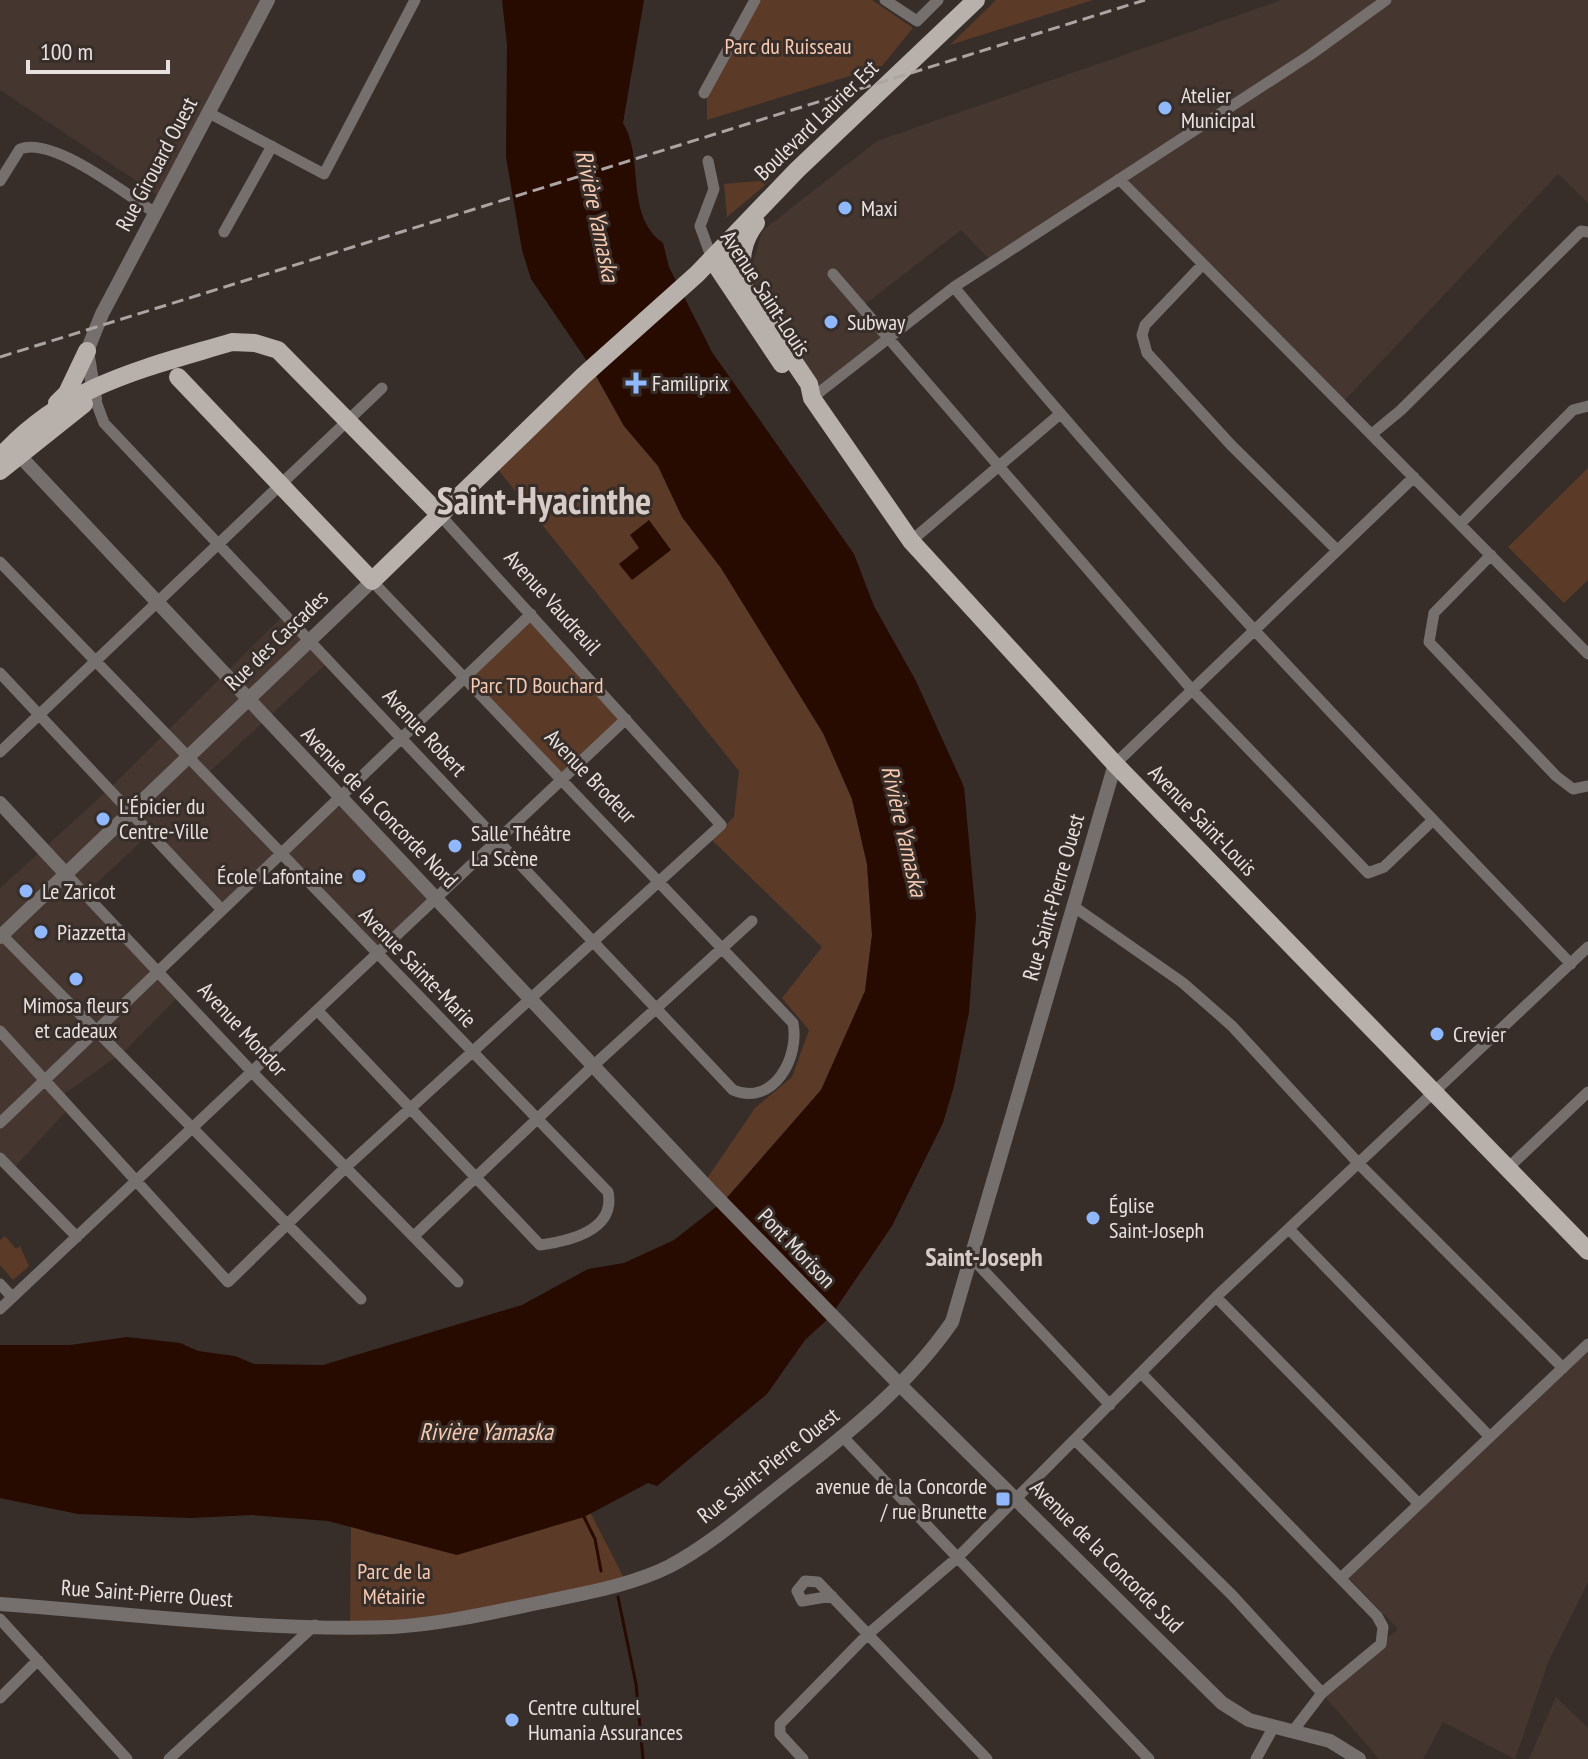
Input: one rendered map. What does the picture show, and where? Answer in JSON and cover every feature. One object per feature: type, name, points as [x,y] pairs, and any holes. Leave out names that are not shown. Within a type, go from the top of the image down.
[{"type":"main road","name":"Boulevard Laurier Est","points":[[583,376],[692,278],[797,170],[976,0]]},
{"type":"main road","points":[[744,288],[741,264],[746,236],[797,170]]},
{"type":"main road","name":"Avenue Saint-Louis","points":[[717,254],[809,384],[812,398],[911,541],[1115,764],[1588,1251]]},
{"type":"main road","name":"Avenue Saint-Louis","points":[[717,254],[747,316],[802,392],[812,398]]},
{"type":"main road","name":"Avenue Vaudreuil","points":[[93,393],[232,342],[255,343],[278,350],[440,515]]},
{"type":"main road","points":[[0,471],[7,449],[67,393],[87,351]]},
{"type":"main road","points":[[49,410],[93,393],[161,375],[178,377],[182,358]]},
{"type":"main road","name":"Rue des Cascades","points":[[372,581],[583,376]]},
{"type":"main road","name":"Avenue Brodeur","points":[[178,377],[372,581]]},
{"type":"main road","points":[[7,449],[67,415],[93,393]]},
{"type":"street","name":"Rue Girouard Ouest","points":[[87,351],[102,314],[268,0]]},
{"type":"street","points":[[209,113],[324,174],[415,0]]},
{"type":"street","points":[[704,93],[755,0]]},
{"type":"street","points":[[885,0],[917,21],[938,0]]},
{"type":"street","points":[[812,398],[954,287],[1310,55],[1386,0]]},
{"type":"street","points":[[224,232],[272,146]]},
{"type":"street","points":[[0,181],[20,149],[41,147],[94,173],[155,213]]},
{"type":"street","name":"Avenue Saint-Louis","points":[[708,161],[714,189],[700,226],[717,254]]},
{"type":"street","points":[[1119,179],[1588,654]]},
{"type":"street","points":[[1372,434],[1401,410],[1585,232]]},
{"type":"street","points":[[1203,264],[1145,325],[1142,335],[1147,353],[1231,445],[1337,550]]},
{"type":"street","points":[[833,274],[1193,691],[1368,873],[1384,867],[1433,820]]},
{"type":"street","points":[[954,287],[1060,414],[1254,632],[1571,964]]},
{"type":"street","points":[[87,351],[93,393]]},
{"type":"street","points":[[0,752],[382,388]]},
{"type":"street","name":"Avenue Robert","points":[[93,393],[104,423],[733,1090]]},
{"type":"street","points":[[1460,524],[1573,410],[1588,406]]},
{"type":"street","points":[[911,541],[1060,414]]},
{"type":"street","name":"Avenue de la Concorde Nord","points":[[7,449],[437,898],[710,1190]]},
{"type":"street","points":[[1115,764],[1414,477]]},
{"type":"street","name":"Avenue Vaudreuil","points":[[440,515],[721,825],[659,882]]},
{"type":"street","points":[[1491,555],[1434,613],[1428,633],[1429,642],[1556,776],[1573,789],[1588,786]]},
{"type":"street","name":"Avenue Sainte-Marie","points":[[0,562],[608,1192],[611,1207],[606,1218],[590,1230],[564,1242],[540,1245],[476,1178]]},
{"type":"street","name":"Rue des Cascades","points":[[1,936],[372,581]]},
{"type":"street","name":"Avenue Brodeur","points":[[372,581],[793,1023],[793,1052],[782,1075],[767,1090],[745,1095],[733,1090]]},
{"type":"street","points":[[0,1123],[531,614]]},
{"type":"street","points":[[0,673],[222,910]]},
{"type":"street","points":[[0,1309],[377,953],[501,841],[561,779],[626,719]]},
{"type":"street","name":"Rue Saint-Pierre Ouest","points":[[0,1604],[315,1625],[393,1627],[445,1621],[612,1587],[670,1566],[843,1437],[930,1354],[952,1322],[1115,764]]},
{"type":"street","name":"Avenue Mondor","points":[[0,803],[252,1072],[458,1282]]},
{"type":"street","points":[[0,1031],[228,1282],[289,1226],[346,1167],[659,882]]},
{"type":"street","points":[[1073,906],[1183,983],[1232,1026],[1360,1165],[1563,1368]]},
{"type":"street","points":[[415,1235],[752,921]]},
{"type":"street","points":[[1,936],[97,1029],[191,1129],[361,1299]]},
{"type":"street","points":[[803,1759],[780,1734],[780,1724],[867,1635],[957,1558],[1216,1297],[1360,1165],[1588,947]]},
{"type":"street","points":[[317,1010],[476,1178]]},
{"type":"street","points":[[1508,1168],[1588,1092]]},
{"type":"street","points":[[0,1158],[77,1237]]},
{"type":"street","name":"Pont Morison","points":[[710,1190],[852,1336]]},
{"type":"street","points":[[1290,1230],[1490,1437]]},
{"type":"street","points":[[971,1257],[1110,1405]]},
{"type":"street","points":[[0,1284],[12,1297]]},
{"type":"street","points":[[1216,1297],[1419,1504]]},
{"type":"street","name":"Avenue de la Concorde Sud","points":[[852,1336],[1222,1703],[1249,1720],[1330,1741],[1359,1759]]},
{"type":"street","points":[[1342,1577],[1588,1344]]},
{"type":"street","points":[[1141,1373],[1342,1577],[1383,1627],[1381,1644],[1322,1693],[1293,1731]]},
{"type":"street","points":[[843,1437],[1149,1759]]},
{"type":"street","points":[[1075,1440],[1232,1595],[1322,1693]]},
{"type":"street","points":[[832,1596],[987,1759]]},
{"type":"street","points":[[0,1619],[127,1759]]},
{"type":"street","points":[[169,1759],[315,1625]]},
{"type":"street","points":[[0,1698],[38,1660]]},
{"type":"street","points":[[1256,1759],[1273,1728]]},
{"type":"shaded area","points":[[0,0],[261,0],[159,196],[0,90]]},
{"type":"shaded area","points":[[1282,0],[1588,0],[1588,203],[1558,174],[1343,402],[1124,180],[993,263],[961,230],[863,306],[889,336],[818,394],[748,281],[762,231],[877,141]]},
{"type":"shaded area","points":[[286,613],[328,662],[205,776],[280,854],[340,797],[437,898],[377,953],[281,854],[222,910],[149,834],[85,894],[180,995],[127,1049],[60,1097],[69,1108],[12,1170],[0,1158],[0,888],[108,790]]},
{"type":"shaded area","points":[[1588,1345],[1588,1582],[1549,1660],[1515,1759],[1443,1722],[1423,1759],[1379,1759],[1322,1693],[1398,1629],[1349,1578]]},
{"type":"shaded area","points":[[1556,1697],[1588,1728],[1588,1759],[1529,1759]]},
{"type":"green space","name":"Parc du Ruisseau","points":[[760,0],[872,0],[913,28],[882,66],[707,120],[707,97]]},
{"type":"green space","points":[[996,0],[1093,0],[950,45]]},
{"type":"green space","points":[[771,180],[727,217],[724,184]]},
{"type":"green space","points":[[591,367],[624,426],[658,466],[682,517],[721,568],[823,733],[852,799],[867,864],[872,935],[865,991],[840,1052],[821,1090],[725,1200],[706,1180],[755,1108],[792,1077],[809,1030],[782,998],[822,947],[711,839],[734,817],[739,771],[492,462]]},
{"type":"green space","points":[[1588,468],[1588,580],[1564,603],[1508,547]]},
{"type":"green space","name":"Parc TD Bouchard","points":[[529,612],[630,718],[564,779],[464,674]]},
{"type":"green space","points":[[5,1236],[16,1249],[20,1246],[29,1266],[13,1280],[0,1265],[0,1240]]},
{"type":"green space","name":"Parc de la Métairie","points":[[590,1512],[626,1582],[495,1612],[350,1626],[351,1526],[376,1535]]},
{"type":"water","name":"Rivière Yamaska","points":[[502,0],[644,0],[623,123],[633,153],[643,218],[663,243],[669,267],[712,352],[854,554],[874,606],[916,681],[964,787],[976,917],[969,1012],[943,1123],[892,1226],[830,1317],[805,1340],[767,1394],[657,1486],[648,1483],[584,1517],[457,1555],[328,1521],[252,1515],[191,1518],[78,1514],[0,1498],[0,1345],[70,1345],[127,1337],[180,1343],[198,1351],[235,1356],[254,1364],[323,1365],[522,1305],[588,1269],[624,1263],[674,1240],[725,1200],[821,1090],[865,991],[872,935],[867,864],[852,799],[823,733],[721,568],[682,517],[658,466],[624,426],[591,367],[531,279],[522,250],[506,157],[507,45]]},
{"type":"water","points":[[649,520],[671,550],[632,580],[619,564],[639,548],[630,535]]},
{"type":"waterway","points":[[584,1517],[595,1539],[601,1571]]},
{"type":"waterway","points":[[618,1597],[636,1684],[643,1759]]},
{"type":"railway","points":[[0,357],[1145,0]]},
{"type":"place","name":"Atelier Municipal","points":[[1165,108]]},
{"type":"place","name":"Maxi","points":[[845,208]]},
{"type":"place","name":"Subway","points":[[831,322]]},
{"type":"place","name":"Familiprix","points":[[636,383]]},
{"type":"place","name":"L'Épicier du Centre-Ville","points":[[103,819]]},
{"type":"place","name":"Salle Théâtre La Scène","points":[[455,846]]},
{"type":"place","name":"École Lafontaine","points":[[359,876]]},
{"type":"place","name":"Le Zaricot","points":[[26,891]]},
{"type":"place","name":"Piazzetta","points":[[41,932]]},
{"type":"place","name":"Mimosa fleurs et cadeaux","points":[[76,979]]},
{"type":"place","name":"Crevier","points":[[1437,1034]]},
{"type":"place","name":"Église Saint-Joseph","points":[[1093,1218]]},
{"type":"place","name":"avenue de la Concorde / rue Brunette","points":[[1003,1499]]},
{"type":"place","name":"Centre culturel Humania Assurances","points":[[512,1720]]},
{"type":"district","name":"Saint-Hyacinthe","points":[[544,501]]},
{"type":"district","name":"Saint-Joseph","points":[[984,1257]]}]
